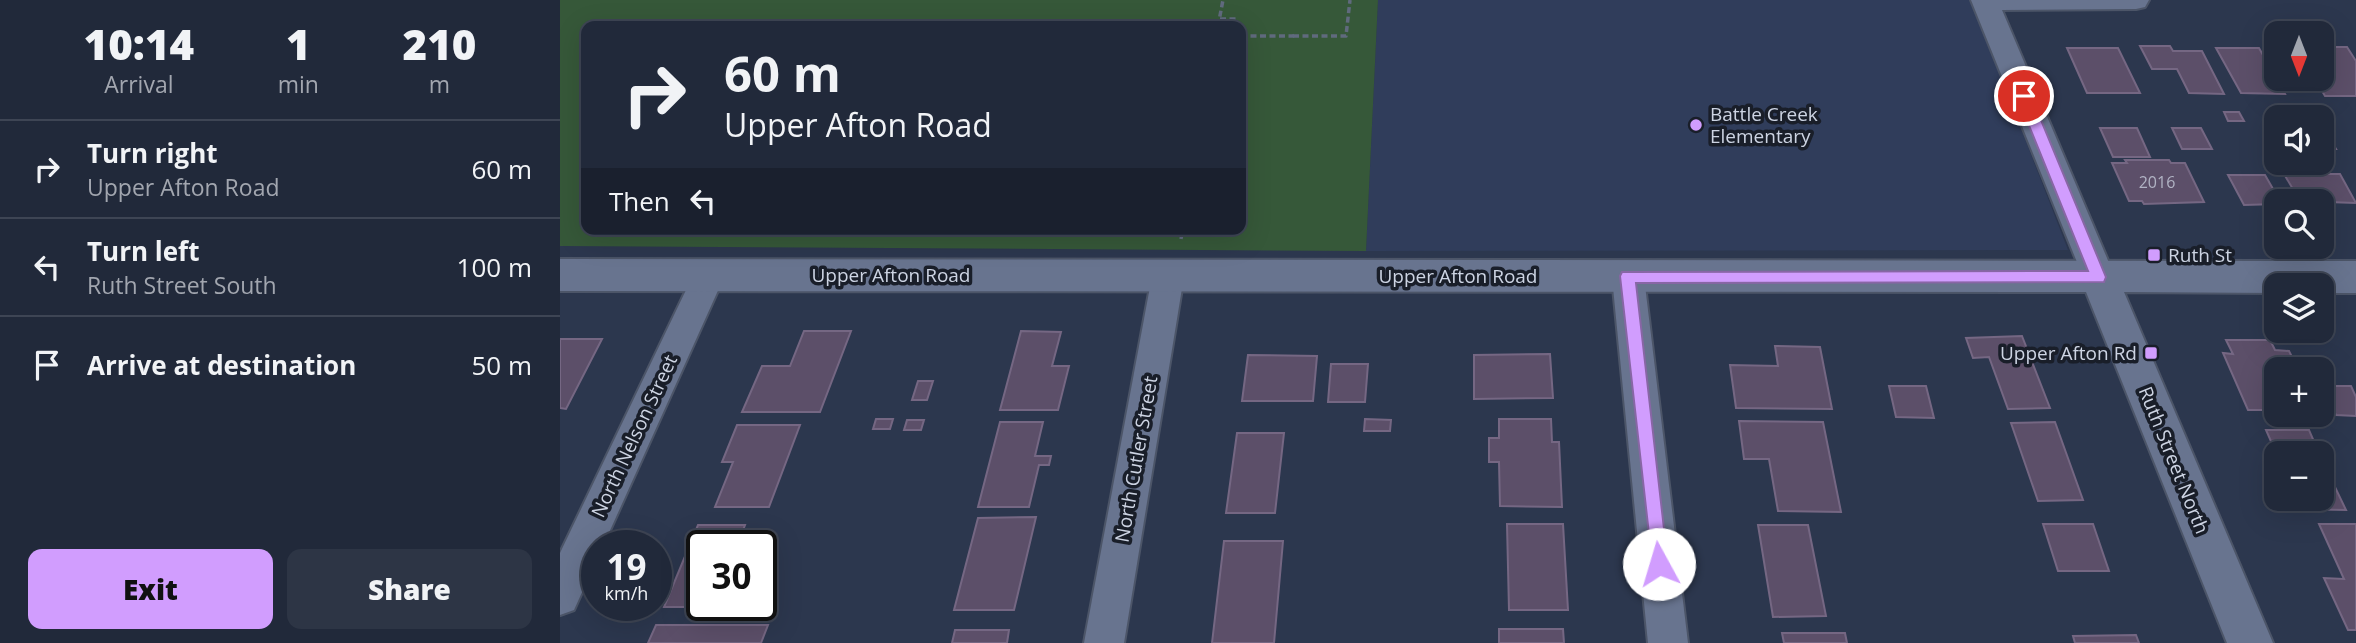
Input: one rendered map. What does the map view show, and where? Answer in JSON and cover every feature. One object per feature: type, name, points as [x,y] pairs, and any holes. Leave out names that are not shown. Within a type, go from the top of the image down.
[{"type":"street","points":[[2099,277],[1984,0],[2136,0]]},
{"type":"street","name":"Upper Afton Road","points":[[560,275],[2356,277]]},
{"type":"street","name":"North Nelson Street","points":[[560,596],[709,275]]},
{"type":"street","name":"North Cutler Street","points":[[1104,643],[1168,276]]},
{"type":"street","points":[[1628,276],[1668,643]]},
{"type":"street","name":"Ruth Street North","points":[[2099,277],[2250,643]]},
{"type":"path","points":[[1223,0],[1220,19],[1236,19]]},
{"type":"path","points":[[1246,36],[1346,36],[1350,0]]},
{"type":"path","points":[[1181,239],[1182,235]]},
{"type":"shaded area","name":"Battle Creek Elementary","points":[[1378,0],[1971,0],[2068,250],[1366,251]]},
{"type":"green space","points":[[560,0],[1378,0],[1366,251],[560,246]]},
{"type":"building","points":[[2140,46],[2170,46],[2173,51],[2202,51],[2224,94],[2189,93],[2177,69],[2152,69]]},
{"type":"building","points":[[2334,47],[2347,47],[2356,61],[2356,96],[2325,96],[2322,91],[2334,91]]},
{"type":"building","points":[[2067,48],[2118,48],[2140,93],[2087,93]]},
{"type":"building","points":[[2216,48],[2259,48],[2264,57],[2264,91],[2283,91],[2285,94],[2241,93]]},
{"type":"building","points":[[2224,112],[2239,112],[2244,121],[2228,121]]},
{"type":"building","points":[[2100,128],[2137,128],[2150,157],[2113,157]]},
{"type":"building","points":[[2172,128],[2201,128],[2212,149],[2182,149]]},
{"type":"building","points":[[2125,160],[2169,160],[2171,163],[2185,163],[2204,202],[2144,204],[2142,201],[2129,201],[2112,163],[2127,163]]},
{"type":"building","points":[[2340,174],[2356,203],[2334,202],[2334,189],[2293,189],[2285,175]]},
{"type":"building","points":[[2228,175],[2265,175],[2273,189],[2264,189],[2264,204],[2244,205]]},
{"type":"building","points":[[804,331],[851,331],[820,412],[742,412],[762,366],[790,366]]},
{"type":"building","points":[[1021,331],[1061,332],[1052,366],[1069,366],[1058,410],[1000,410]]},
{"type":"building","points":[[2022,336],[2050,408],[2008,409],[1989,357],[1973,358],[1966,338]]},
{"type":"building","points":[[560,339],[602,339],[566,409],[560,408]]},
{"type":"building","points":[[2226,340],[2264,340],[2264,343],[2272,343],[2275,350],[2289,351],[2292,357],[2264,357],[2264,410],[2248,410],[2223,353],[2233,354]]},
{"type":"building","points":[[1775,346],[1820,347],[1832,409],[1736,408],[1730,365],[1778,366]]},
{"type":"building","points":[[1550,354],[1553,398],[1474,399],[1474,355]]},
{"type":"building","points":[[1248,355],[1317,356],[1313,401],[1242,401]]},
{"type":"building","points":[[1331,364],[1368,364],[1365,402],[1328,402]]},
{"type":"building","points":[[918,381],[933,381],[927,400],[912,400]]},
{"type":"building","points":[[1889,386],[1926,386],[1934,418],[1896,417]]},
{"type":"building","points":[[2334,386],[2351,386],[2356,397],[2356,416],[2336,415]]},
{"type":"building","points":[[876,419],[893,419],[890,429],[873,429]]},
{"type":"building","points":[[1365,419],[1391,420],[1390,431],[1364,431]]},
{"type":"building","points":[[1499,419],[1551,419],[1552,442],[1559,442],[1562,507],[1500,506],[1499,462],[1489,462],[1489,438],[1499,438]]},
{"type":"building","points":[[907,420],[924,420],[921,430],[904,430]]},
{"type":"building","points":[[1739,421],[1823,422],[1841,512],[1778,511],[1769,459],[1744,459]]},
{"type":"building","points":[[1000,422],[1043,422],[1035,456],[1051,456],[1049,465],[1039,465],[1029,507],[978,507]]},
{"type":"building","points":[[2055,422],[2083,500],[2038,501],[2011,423]]},
{"type":"building","points":[[737,425],[800,425],[769,507],[715,507],[733,462],[722,462]]},
{"type":"building","points":[[2266,430],[2309,430],[2314,441],[2271,441]]},
{"type":"building","points":[[1237,433],[1284,433],[1275,513],[1226,513]]},
{"type":"building","points":[[2334,485],[2346,510],[2334,510]]},
{"type":"building","points":[[1036,517],[1014,610],[954,610],[978,518]]},
{"type":"building","points":[[1507,524],[1563,524],[1568,610],[1509,610]]},
{"type":"building","points":[[2043,524],[2093,524],[2109,571],[2058,571]]},
{"type":"building","points":[[2319,524],[2356,524],[2356,630],[2348,630],[2324,578],[2344,579]]},
{"type":"building","points":[[698,525],[745,525],[743,530],[696,530]]},
{"type":"building","points":[[1758,525],[1808,525],[1826,616],[1773,617]]},
{"type":"building","points":[[1224,541],[1283,541],[1274,643],[1212,643]]},
{"type":"building","points":[[686,554],[686,607],[672,607],[672,588]]},
{"type":"building","points":[[656,625],[768,625],[761,643],[648,643]]},
{"type":"building","points":[[1499,629],[1563,629],[1564,643],[1499,643]]},
{"type":"building","points":[[955,630],[1009,630],[1007,643],[952,643]]},
{"type":"building","points":[[1782,633],[1845,633],[1847,643],[1784,643]]},
{"type":"building","points":[[2136,635],[2139,643],[2075,643],[2073,636]]},
{"type":"place","name":"Battle Creek Elementary","points":[[1696,125]]},
{"type":"place","name":"Ruth St","points":[[2154,255]]},
{"type":"place","name":"Upper Afton Rd","points":[[2151,353]]},
{"type":"route","points":[[1659,564],[1628,276],[2099,277],[2024,96]]}]
